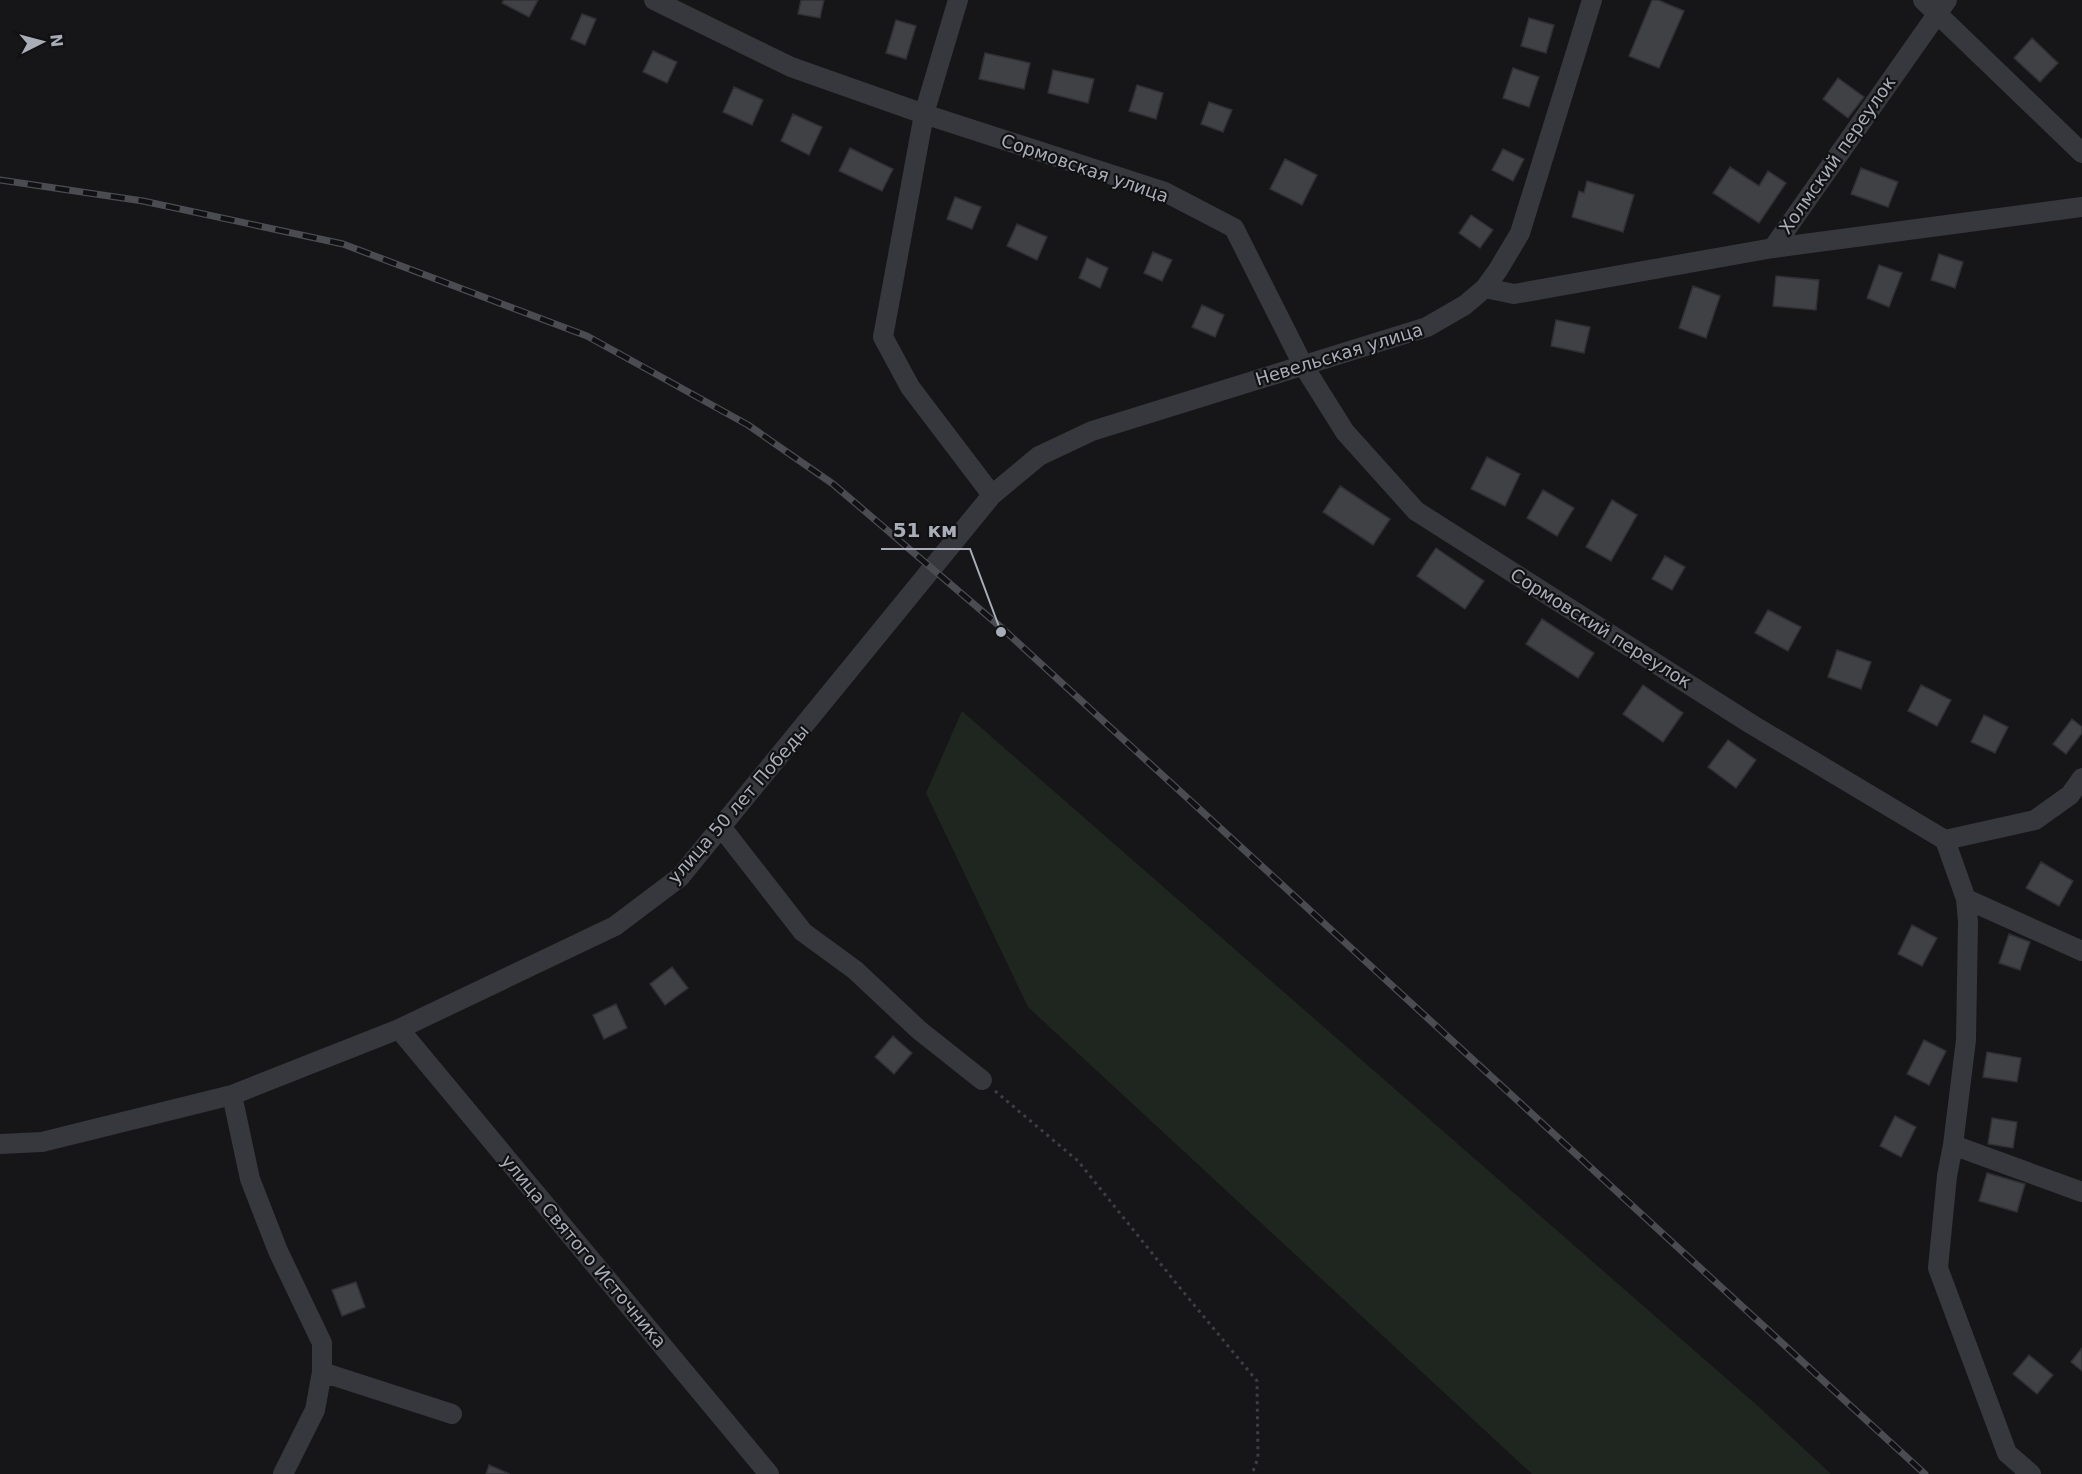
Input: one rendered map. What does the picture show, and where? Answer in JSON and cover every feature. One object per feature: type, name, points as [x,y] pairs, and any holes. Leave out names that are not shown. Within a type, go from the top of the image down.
[{"type":"street","name":"Сормовская улица","points":[[654,0],[791,67],[924,114],[1165,192],[1234,228],[1303,365]]},
{"type":"street","points":[[958,0],[924,114],[883,337],[910,387],[992,495]]},
{"type":"street","name":"Невельская улица","points":[[933,568],[992,495],[1039,456],[1092,431],[1427,327],[1465,305],[1485,288],[1520,233],[1592,0]]},
{"type":"street","points":[[1936,4],[2082,153]]},
{"type":"street","name":"Холмский переулок","points":[[1485,288],[1514,294],[1773,248],[1936,4]]},
{"type":"street","points":[[1773,248],[2082,207]]},
{"type":"street","name":"Сормовский переулок","points":[[1303,365],[1345,432],[1416,511],[1751,724],[1945,840]]},
{"type":"street","name":"улица 50 лет Победы","points":[[0,1144],[42,1142],[232,1095],[399,1029],[615,926],[680,877],[933,568]]},
{"type":"street","points":[[2031,1474],[2007,1453],[1938,1268],[1947,1176],[1966,1040],[1968,922],[1966,899],[1945,840],[2035,820],[2076,798],[2082,778]]},
{"type":"street","points":[[722,828],[803,932],[855,970],[919,1029],[982,1080]]},
{"type":"street","points":[[1966,899],[2082,951]]},
{"type":"street","name":"улица Святого Источника","points":[[399,1029],[769,1474]]},
{"type":"street","points":[[232,1095],[250,1179],[278,1251],[322,1342],[322,1371],[315,1410],[283,1474]]},
{"type":"street","points":[[1953,1145],[2082,1192]]},
{"type":"street","points":[[322,1371],[452,1414]]},
{"type":"path","points":[[982,1080],[1078,1161],[1257,1381],[1258,1458],[1252,1474]]},
{"type":"shaded area","points":[[962,711],[1759,1407],[1831,1474],[1532,1474],[1028,1007],[926,793]]},
{"type":"building","points":[[504,0],[538,0],[529,17],[502,3]]},
{"type":"building","points":[[801,0],[824,0],[820,18],[798,14]]},
{"type":"building","points":[[1652,0],[1658,0],[1684,11],[1659,68],[1629,56]]},
{"type":"building","points":[[582,14],[596,19],[585,45],[571,39]]},
{"type":"building","points":[[1529,18],[1554,25],[1546,53],[1521,46]]},
{"type":"building","points":[[896,20],[916,26],[906,59],[886,53]]},
{"type":"building","points":[[2032,38],[2058,63],[2040,82],[2014,58]]},
{"type":"building","points":[[653,51],[677,62],[667,83],[643,72]]},
{"type":"building","points":[[985,53],[1030,63],[1024,89],[979,79]]},
{"type":"building","points":[[1513,68],[1539,77],[1529,107],[1503,98]]},
{"type":"building","points":[[1053,70],[1094,79],[1088,103],[1048,93]]},
{"type":"building","points":[[1838,78],[1864,97],[1848,118],[1823,99]]},
{"type":"building","points":[[1137,85],[1163,93],[1156,119],[1129,111]]},
{"type":"building","points":[[734,87],[763,100],[752,125],[723,112]]},
{"type":"building","points":[[1209,102],[1232,110],[1223,132],[1201,124]]},
{"type":"building","points":[[793,114],[822,127],[809,155],[781,141]]},
{"type":"building","points":[[850,148],[893,169],[882,191],[839,171]]},
{"type":"building","points":[[1503,149],[1524,159],[1513,181],[1492,170]]},
{"type":"building","points":[[1285,159],[1317,175],[1302,205],[1270,189]]},
{"type":"building","points":[[1730,167],[1759,186],[1768,171],[1786,183],[1759,223],[1713,193]]},
{"type":"building","points":[[1861,168],[1898,182],[1888,207],[1851,194]]},
{"type":"building","points":[[1587,181],[1634,195],[1623,232],[1572,217],[1579,191],[1584,193]]},
{"type":"building","points":[[955,197],[981,207],[972,229],[947,219]]},
{"type":"building","points":[[1471,215],[1493,230],[1480,248],[1459,233]]},
{"type":"building","points":[[1017,224],[1047,237],[1037,260],[1007,246]]},
{"type":"building","points":[[1153,252],[1172,260],[1162,281],[1144,273]]},
{"type":"building","points":[[1939,254],[1963,262],[1955,288],[1931,280]]},
{"type":"building","points":[[1087,258],[1108,268],[1100,288],[1079,278]]},
{"type":"building","points":[[1879,265],[1902,273],[1889,307],[1867,298]]},
{"type":"building","points":[[1776,276],[1819,280],[1816,310],[1773,306]]},
{"type":"building","points":[[1693,286],[1720,296],[1706,338],[1679,328]]},
{"type":"building","points":[[1202,305],[1224,315],[1215,337],[1192,327]]},
{"type":"building","points":[[1556,320],[1590,327],[1584,353],[1551,346]]},
{"type":"building","points":[[1487,457],[1520,474],[1505,506],[1471,489]]},
{"type":"building","points":[[1340,486],[1390,519],[1373,545],[1323,512]]},
{"type":"building","points":[[1543,490],[1574,508],[1557,536],[1527,518]]},
{"type":"building","points":[[1612,500],[1637,515],[1611,561],[1586,547]]},
{"type":"building","points":[[1436,548],[1484,581],[1465,609],[1417,576]]},
{"type":"building","points":[[1665,556],[1685,567],[1672,590],[1652,579]]},
{"type":"building","points":[[1768,610],[1801,627],[1788,651],[1755,633]]},
{"type":"building","points":[[1542,619],[1594,653],[1578,678],[1526,644]]},
{"type":"building","points":[[1837,650],[1871,662],[1861,689],[1828,677]]},
{"type":"building","points":[[1643,685],[1683,713],[1663,742],[1623,714]]},
{"type":"building","points":[[1921,685],[1951,700],[1937,726],[1908,711]]},
{"type":"building","points":[[1984,715],[2008,727],[1995,753],[1971,742]]},
{"type":"building","points":[[2072,719],[2082,727],[2082,733],[2066,754],[2053,744]]},
{"type":"building","points":[[1728,740],[1756,760],[1736,788],[1708,767]]},
{"type":"building","points":[[2041,862],[2073,881],[2059,906],[2026,888]]},
{"type":"building","points":[[1912,925],[1937,938],[1922,966],[1898,954]]},
{"type":"building","points":[[2009,934],[2030,942],[2020,970],[1999,963]]},
{"type":"building","points":[[672,967],[688,988],[665,1005],[650,984]]},
{"type":"building","points":[[616,1004],[627,1028],[604,1039],[593,1015]]},
{"type":"building","points":[[893,1036],[912,1053],[894,1074],[875,1057]]},
{"type":"building","points":[[1924,1040],[1946,1051],[1929,1085],[1907,1074]]},
{"type":"building","points":[[1987,1052],[2021,1058],[2017,1082],[1983,1077]]},
{"type":"building","points":[[1895,1116],[1916,1127],[1901,1157],[1880,1146]]},
{"type":"building","points":[[1992,1118],[2017,1122],[2013,1148],[1988,1144]]},
{"type":"building","points":[[1987,1173],[2025,1184],[2017,1212],[1979,1201]]},
{"type":"building","points":[[356,1282],[365,1307],[342,1316],[332,1290]]},
{"type":"building","points":[[2082,1348],[2082,1371],[2071,1362]]},
{"type":"building","points":[[2029,1355],[2053,1375],[2037,1394],[2013,1374]]},
{"type":"building","points":[[489,1465],[510,1474],[486,1474]]},
{"type":"railway","points":[[0,180],[143,201],[343,244],[587,336],[748,425],[833,484],[1003,629],[1925,1474]]},
{"type":"place","name":"51 км","points":[[1001,632]]}]
